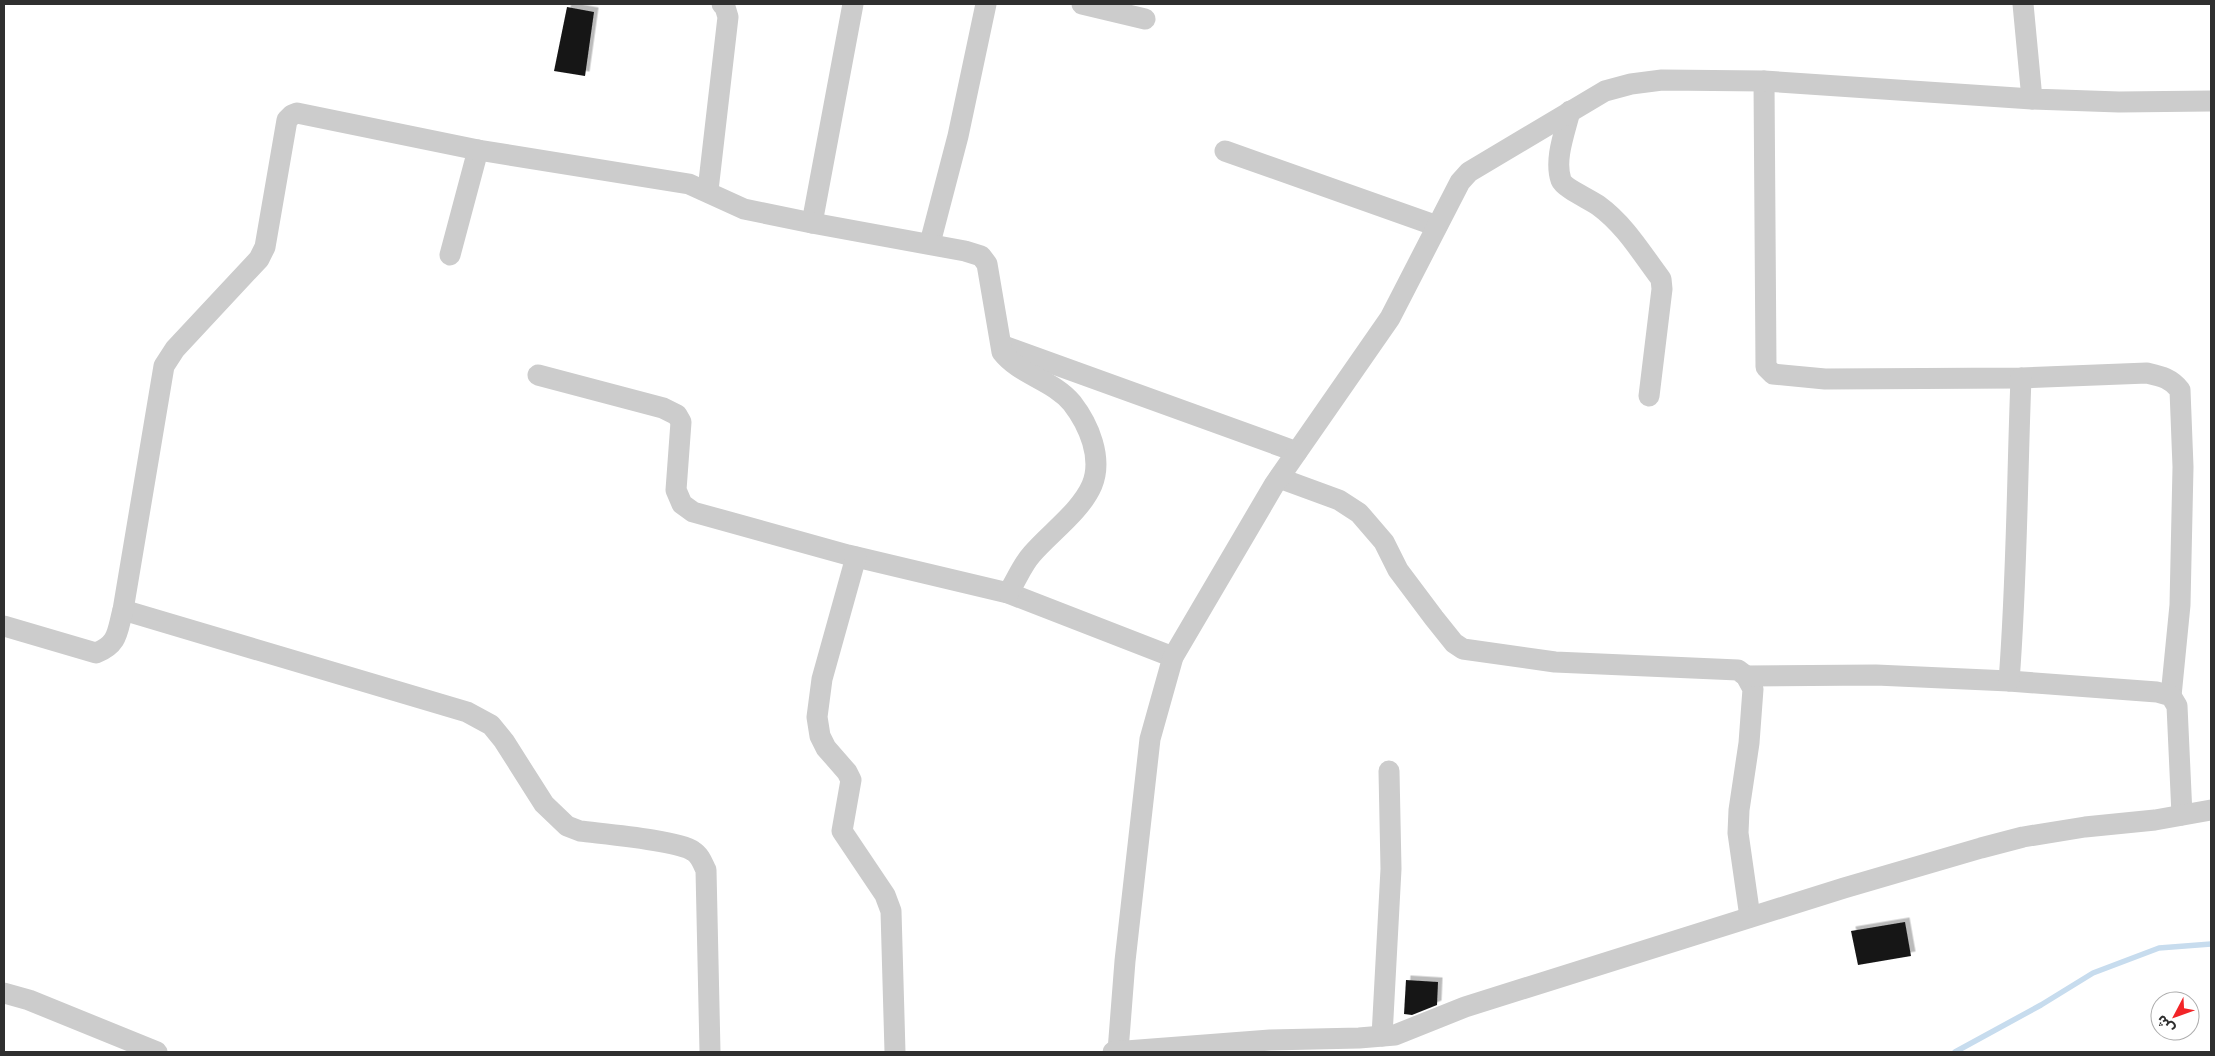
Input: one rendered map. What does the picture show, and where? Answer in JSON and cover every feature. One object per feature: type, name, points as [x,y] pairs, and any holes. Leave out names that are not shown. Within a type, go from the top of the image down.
[{"type":"street","points":[[708,190],[728,17],[722,4]]},
{"type":"street","points":[[812,224],[852,4]]},
{"type":"street","points":[[930,243],[958,136],[986,4]]},
{"type":"street","points":[[1082,4],[1145,19]]},
{"type":"street","points":[[2023,4],[2032,99]]},
{"type":"street","points":[[2211,101],[2119,102],[2032,99],[1764,82],[1662,80],[1631,84],[1605,91],[1469,172],[1460,182],[1390,318],[1280,478],[1173,657],[1150,739],[1115,1052],[1269,1046],[1382,1036],[1408,1030],[1465,1007],[1750,917],[2023,837],[2086,827],[2155,820],[2211,810]]},
{"type":"street","points":[[1764,82],[1766,367],[1773,374],[1825,379],[2020,378],[2146,373],[2165,377],[2176,384],[2180,390],[2183,467],[2180,605],[2171,696],[2177,706],[2182,815]]},
{"type":"street","points":[[1570,111],[1559,160],[1563,183],[1608,213],[1624,230],[1661,280],[1662,288],[1649,396]]},
{"type":"street","points":[[4,626],[96,653],[114,642],[123,610],[164,366],[175,349],[258,259],[265,247],[287,120],[297,113],[478,150],[689,184],[708,190],[721,199],[744,209],[812,224],[930,243],[981,256],[987,264],[1002,352],[1009,360],[1057,390],[1071,402],[1086,425],[1094,448],[1095,470],[1091,486],[1073,512],[1030,556],[1008,593]]},
{"type":"street","points":[[450,255],[478,150]]},
{"type":"street","points":[[1225,151],[1437,226]]},
{"type":"street","points":[[1000,345],[1297,452]]},
{"type":"street","points":[[538,376],[663,408],[677,415],[681,422],[676,490],[682,504],[693,512],[856,557],[1008,593],[1173,657]]},
{"type":"street","points":[[2008,681],[2015,606],[2015,529],[2020,378]]},
{"type":"street","points":[[1280,478],[1339,500],[1358,513],[1384,542],[1398,570],[1434,618],[1454,643],[1463,649],[1555,662],[1728,669],[1738,670],[1746,676],[1753,689],[1738,833],[1750,917]]},
{"type":"street","points":[[856,557],[822,679],[817,717],[820,736],[826,748],[847,772],[851,780],[842,831],[885,895],[891,911],[895,1052]]},
{"type":"street","points":[[123,610],[467,712],[491,725],[504,741],[544,804],[567,826],[580,831],[672,844],[693,851],[701,859],[706,870],[710,1052]]},
{"type":"street","points":[[1746,676],[1876,675],[2008,681],[2157,692],[2171,696]]},
{"type":"street","points":[[1382,1036],[1391,869],[1389,772]]},
{"type":"street","points":[[4,993],[29,1000],[157,1052]]},
{"type":"building","points":[[567,7],[594,12],[585,76],[554,71]]},
{"type":"building","points":[[1905,922],[1911,956],[1858,965],[1851,931]]},
{"type":"building","points":[[1406,980],[1438,982],[1437,1005],[1412,1015],[1404,1014]]},
{"type":"waterway","points":[[1955,1052],[2041,1005],[2093,973],[2159,948],[2211,944]]}]
